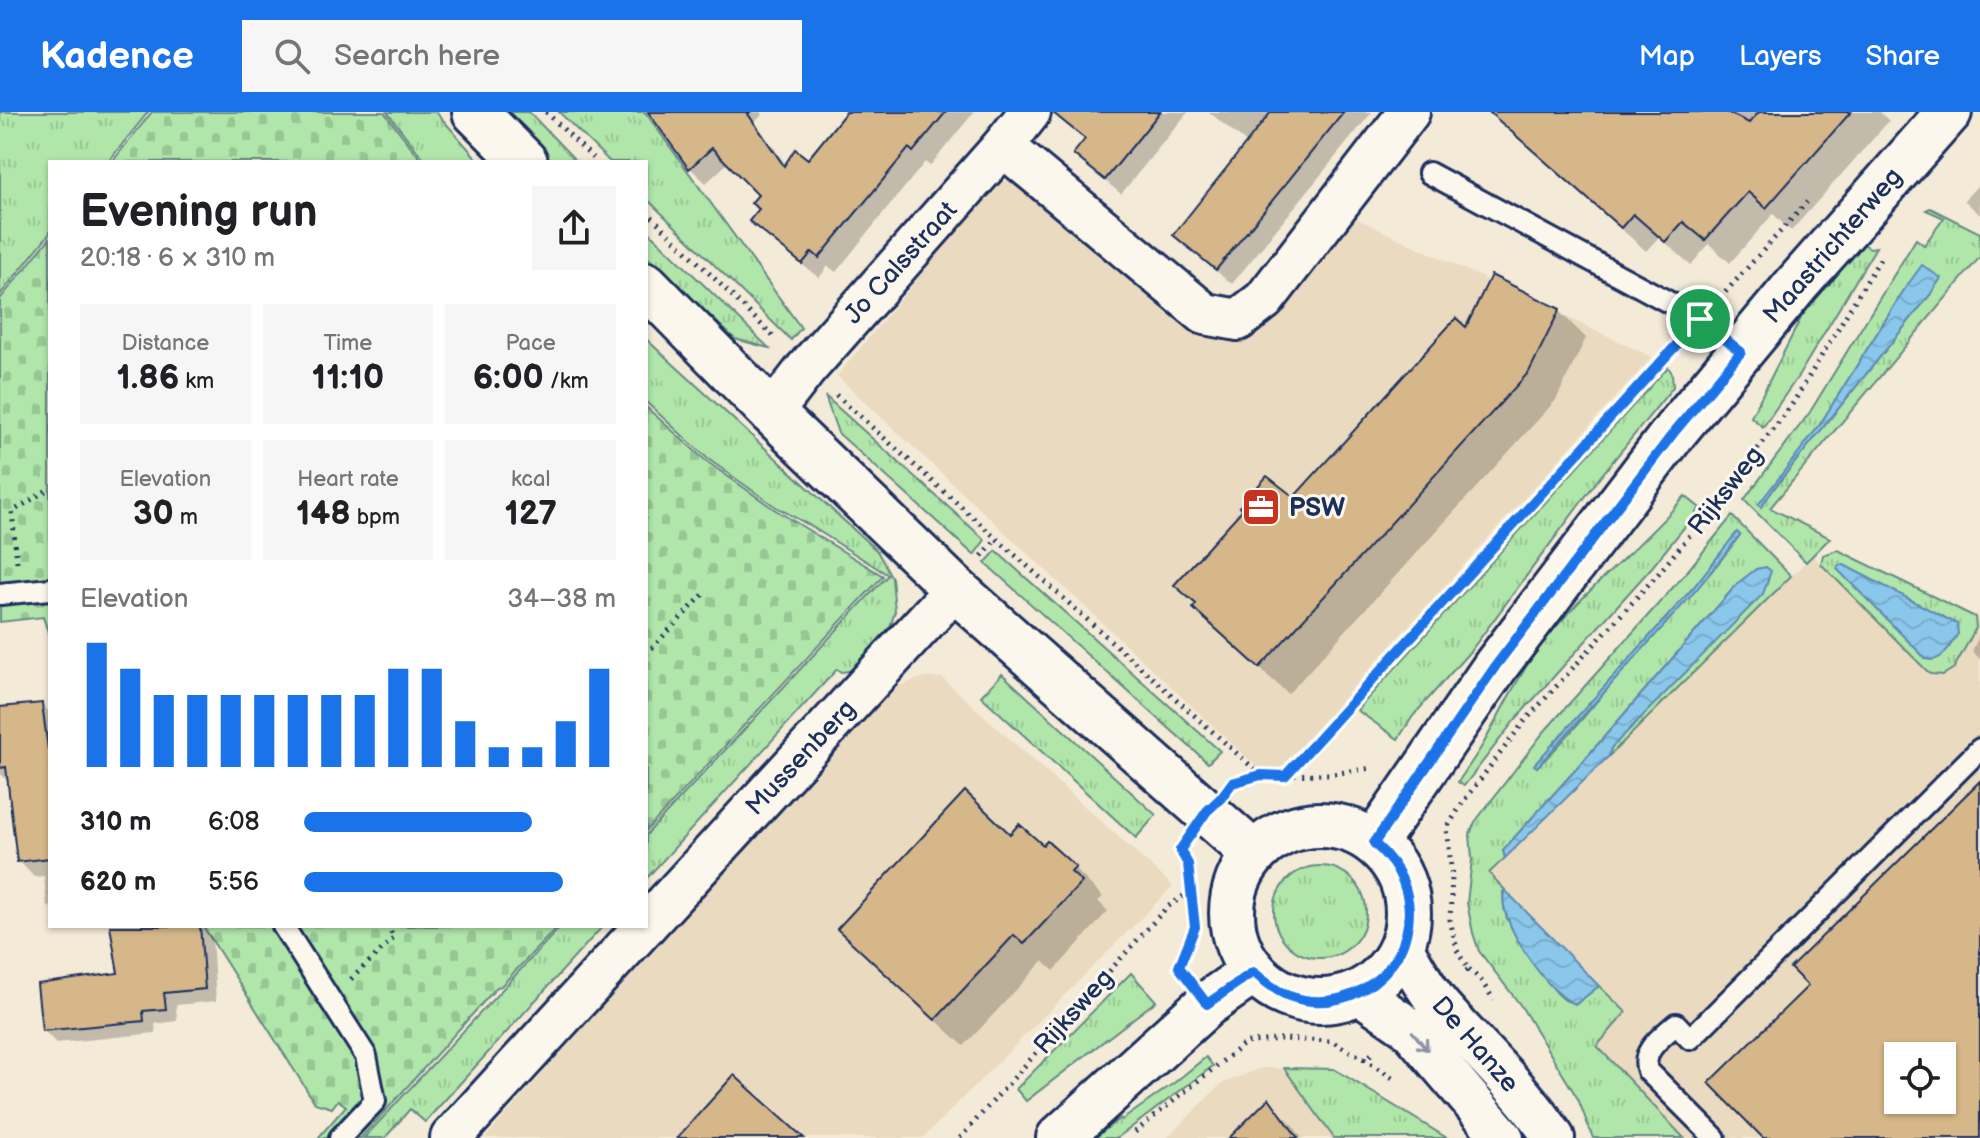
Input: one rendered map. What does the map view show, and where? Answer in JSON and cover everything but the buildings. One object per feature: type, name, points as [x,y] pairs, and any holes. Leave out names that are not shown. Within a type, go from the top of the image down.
[{"type":"main road","points":[[475,112],[523,160]]},
{"type":"main road","name":"Maastrichterweg","points":[[1374,843],[1497,664],[1675,431],[1797,284],[1949,112]]},
{"type":"main road","points":[[648,287],[772,413],[955,589],[1254,854]]},
{"type":"main road","points":[[1317,825],[1344,828],[1374,843],[1396,868],[1407,898],[1408,924],[1402,947],[1384,974],[1359,993],[1336,1000],[1306,1000],[1276,990],[1253,972],[1238,949],[1231,914],[1232,896],[1238,879],[1254,854],[1270,840],[1291,829],[1317,825]]},
{"type":"main road","points":[[1059,1138],[1207,1004],[1253,972]]},
{"type":"street","name":"Jo Calsstraat","points":[[772,413],[806,369],[1030,112]]},
{"type":"street","points":[[1003,146],[1205,314],[1238,320],[1264,300],[1409,112]]},
{"type":"street","name":"Mussenberg","points":[[648,924],[955,589]]},
{"type":"street","name":"Mussenberg","points":[[451,1138],[644,928]]},
{"type":"street","name":"De Hanze","points":[[1402,947],[1437,1002],[1542,1119],[1554,1138]]},
{"type":"street","name":"De Hanze","points":[[1359,993],[1408,1027],[1503,1138]]},
{"type":"lane","points":[[1429,173],[1700,319],[1741,352]]},
{"type":"lane","points":[[10,593],[48,589]]},
{"type":"lane","points":[[1715,1138],[1648,1071],[1647,1053],[1676,1024],[1690,1039],[1980,749]]},
{"type":"lane","points":[[284,928],[366,1056],[375,1101],[340,1138]]},
{"type":"path","points":[[546,112],[595,160]]},
{"type":"path","name":"Maastrichterweg","points":[[1261,775],[1285,776],[1815,193]]},
{"type":"path","points":[[648,213],[806,369],[1261,775]]},
{"type":"path","name":"Rijksweg","points":[[1447,828],[1524,722],[1658,574],[1793,403],[1884,254]]},
{"type":"path","points":[[10,593],[12,512],[48,489]]},
{"type":"path","points":[[648,652],[706,592]]},
{"type":"path","points":[[1245,1043],[1207,1004],[1179,967],[1195,927],[1188,864],[1180,850],[1207,811],[1232,783],[1261,775]]},
{"type":"path","name":"Rijksweg","points":[[960,1138],[1166,908],[1192,890]]},
{"type":"path","points":[[330,1000],[394,938],[388,928]]},
{"type":"shaded area","points":[[999,180],[1021,183],[1197,329],[1220,337],[1257,328],[1353,217],[1652,357],[1270,779],[837,376]]},
{"type":"shaded area","points":[[1813,555],[1930,674],[1943,675],[1954,669],[1980,616],[1980,1138],[1684,1138],[1596,1046],[1626,1012],[1489,873]]},
{"type":"shaded area","points":[[922,678],[942,678],[1173,886],[923,1138],[485,1138],[881,692]]},
{"type":"shaded area","points":[[1261,1068],[1284,1068],[1334,1138],[1167,1138],[1221,1084]]},
{"type":"green space","points":[[0,112],[148,112],[110,160],[48,160],[48,235],[0,295]]},
{"type":"green space","points":[[152,112],[384,112],[421,160],[114,160]]},
{"type":"green space","points":[[387,112],[436,112],[478,160],[424,160]]},
{"type":"green space","points":[[504,112],[529,112],[575,160],[549,160]]},
{"type":"green space","points":[[559,112],[645,112],[801,328],[791,340],[648,200],[648,160],[608,160]]},
{"type":"green space","points":[[1930,208],[1980,233],[1980,257],[1770,508],[1830,538],[1806,562],[1744,500],[1810,412],[1916,239],[1924,245],[1944,218],[1926,210]],"holes":[[[1906,287],[1930,295],[1775,487],[1761,507],[1759,505],[1819,426]]]},
{"type":"green space","points":[[648,231],[769,348],[735,339],[648,258]]},
{"type":"green space","points":[[48,240],[48,632],[43,617],[0,622],[0,299]]},
{"type":"green space","points":[[1865,240],[1865,245],[1876,247],[1799,375],[1763,427],[1751,417],[1801,318],[1799,316]]},
{"type":"green space","points":[[648,341],[877,551],[892,578],[895,611],[886,640],[859,670],[841,672],[837,669],[648,877],[648,833],[888,575],[776,507],[708,459],[648,404]]},
{"type":"green space","points":[[1668,367],[1672,373],[1673,387],[1600,477],[1472,649],[1413,716],[1398,739],[1357,710]]},
{"type":"green space","points":[[825,396],[985,540],[974,555],[838,433]]},
{"type":"green space","points":[[648,409],[706,461],[774,509],[883,576],[648,829]]},
{"type":"green space","points":[[1685,496],[1700,508],[1652,567],[1514,721],[1464,786],[1458,782],[1537,651],[1571,610]]},
{"type":"green space","points":[[1732,516],[1791,576],[1609,756],[1611,748],[1738,583],[1503,850],[1505,858],[1489,873],[1505,890],[1507,918],[1525,952],[1557,993],[1576,1004],[1599,986],[1626,1012],[1597,1046],[1684,1138],[1593,1138],[1578,1099],[1521,1006],[1479,951],[1467,903],[1472,859],[1470,834],[1475,822],[1543,733],[1685,574]],"holes":[[[1737,533],[1740,535],[1696,589],[1537,767],[1535,764],[1693,588]]]},
{"type":"green space","points":[[1838,550],[1975,617],[1976,628],[1954,668],[1943,675],[1930,674],[1821,564],[1823,555]]},
{"type":"green space","points":[[996,551],[1220,751],[1208,763],[985,563]]},
{"type":"green space","points":[[1002,674],[1156,815],[1136,838],[981,696]]},
{"type":"green space","points":[[1311,866],[1329,866],[1346,873],[1359,886],[1366,912],[1359,938],[1346,951],[1329,958],[1311,958],[1294,951],[1281,938],[1274,921],[1274,903],[1281,886],[1294,873]]},
{"type":"green space","points":[[204,928],[556,928],[497,987],[361,1138],[318,1138],[346,1106],[338,1100],[332,1108],[315,1103]]},
{"type":"green space","points":[[559,928],[601,928],[425,1122],[410,1109],[385,1138],[364,1138]]},
{"type":"green space","points":[[1131,973],[1156,1001],[1026,1101],[1016,1089]]},
{"type":"green space","points":[[1206,1057],[1213,1066],[1117,1138],[1095,1138],[1174,1083]]},
{"type":"green space","points":[[1284,1068],[1334,1069],[1447,1138],[1334,1138]]},
{"type":"water","points":[[1922,265],[1941,278],[1930,295],[1761,507],[1758,505],[1819,426]]},
{"type":"water","points":[[1737,532],[1740,535],[1696,590],[1537,767],[1534,765],[1693,588]]},
{"type":"water","points":[[1842,564],[1957,624],[1958,634],[1937,659],[1926,659],[1837,569]]},
{"type":"water","points":[[1766,567],[1771,571],[1763,594],[1611,748],[1609,756],[1505,858],[1503,850],[1738,583],[1756,569]]},
{"type":"water","points":[[1505,890],[1599,986],[1576,1004],[1552,987],[1515,936],[1507,918]]},
{"type":"place","name":"PSW","points":[[1261,507]]},
{"type":"route","points":[[1700,319],[1741,352],[1675,431],[1497,664],[1374,843],[1396,868],[1407,898],[1408,924],[1402,947],[1394,961],[1384,974],[1359,993],[1336,1000],[1291,997],[1253,972],[1207,1004],[1179,967],[1195,927],[1188,864],[1180,850],[1207,811],[1232,783],[1261,775],[1285,776],[1700,319]]}]
